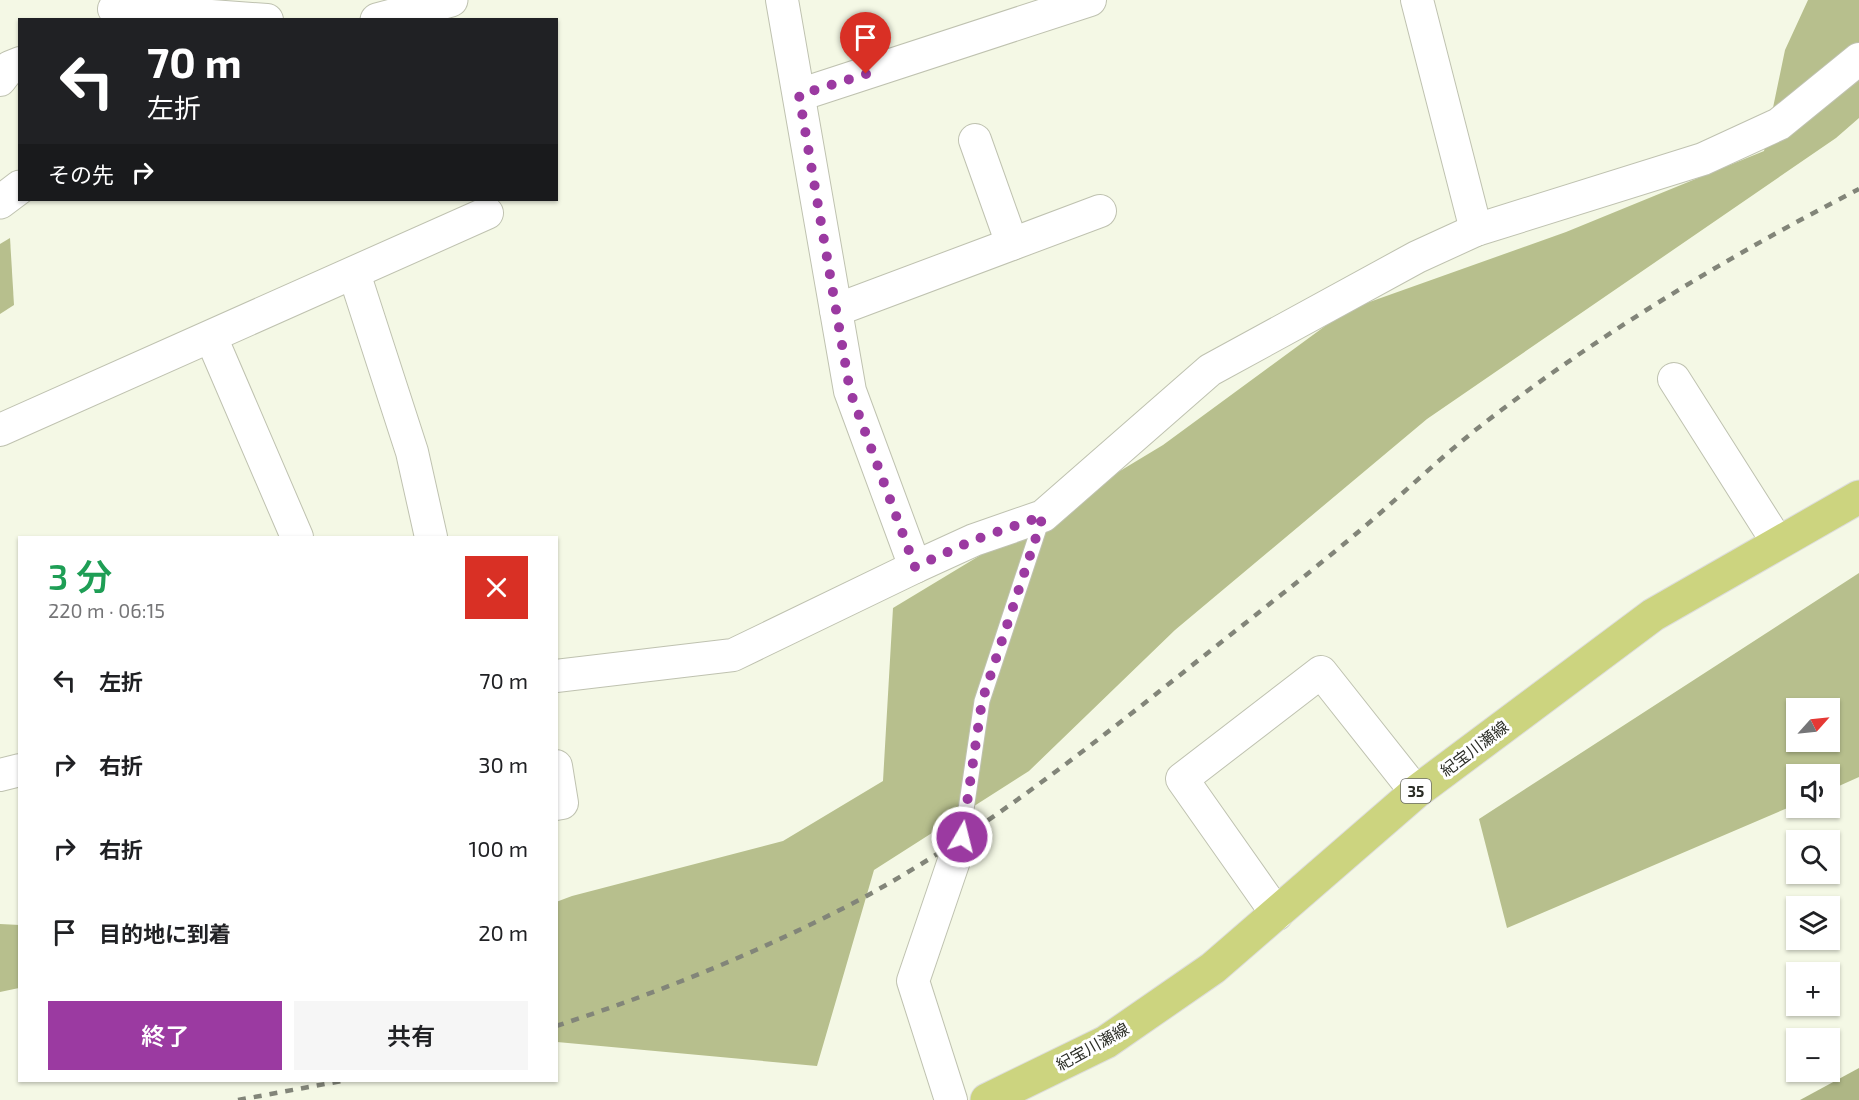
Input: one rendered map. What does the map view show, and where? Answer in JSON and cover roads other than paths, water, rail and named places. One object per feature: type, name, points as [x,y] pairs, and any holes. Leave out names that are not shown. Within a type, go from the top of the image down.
[{"type":"main road","points":[[384,18],[451,0]]},
{"type":"main road","points":[[0,202],[18,189]]},
{"type":"main road","name":"紀宝川瀬線","points":[[987,1100],[1106,1042],[1213,968],[1416,792],[1653,615],[1859,497]]},
{"type":"street","points":[[782,0],[850,391],[915,567]]},
{"type":"street","points":[[799,95],[1090,0]]},
{"type":"street","points":[[1417,0],[1476,230]]},
{"type":"street","points":[[111,10],[164,6],[252,18]]},
{"type":"street","points":[[558,676],[733,655],[974,540],[1043,516],[1210,370],[1417,257],[1476,230],[1703,159],[1779,124],[1859,59]]},
{"type":"street","points":[[975,140],[1012,244]]},
{"type":"street","points":[[836,310],[1100,211]]},
{"type":"street","points":[[0,430],[487,213]]},
{"type":"street","points":[[354,273],[412,452],[431,536]]},
{"type":"street","points":[[211,337],[297,536]]},
{"type":"street","points":[[1674,379],[1778,543]]},
{"type":"street","points":[[1277,914],[1182,779],[1322,672],[1416,792]]},
{"type":"street","points":[[0,775],[18,770]]},
{"type":"street","points":[[558,778],[562,803],[558,804]]},
{"type":"street","points":[[951,1100],[914,981],[962,837]]},
{"type":"lane","points":[[962,837],[982,701],[1043,516]]},
{"type":"railway","points":[[558,1025],[672,985],[786,936],[859,900],[943,850],[1024,795],[1142,705],[1330,555],[1435,464],[1531,388],[1668,296],[1762,241],[1859,189]]},
{"type":"railway","points":[[238,1100],[336,1082]]}]
